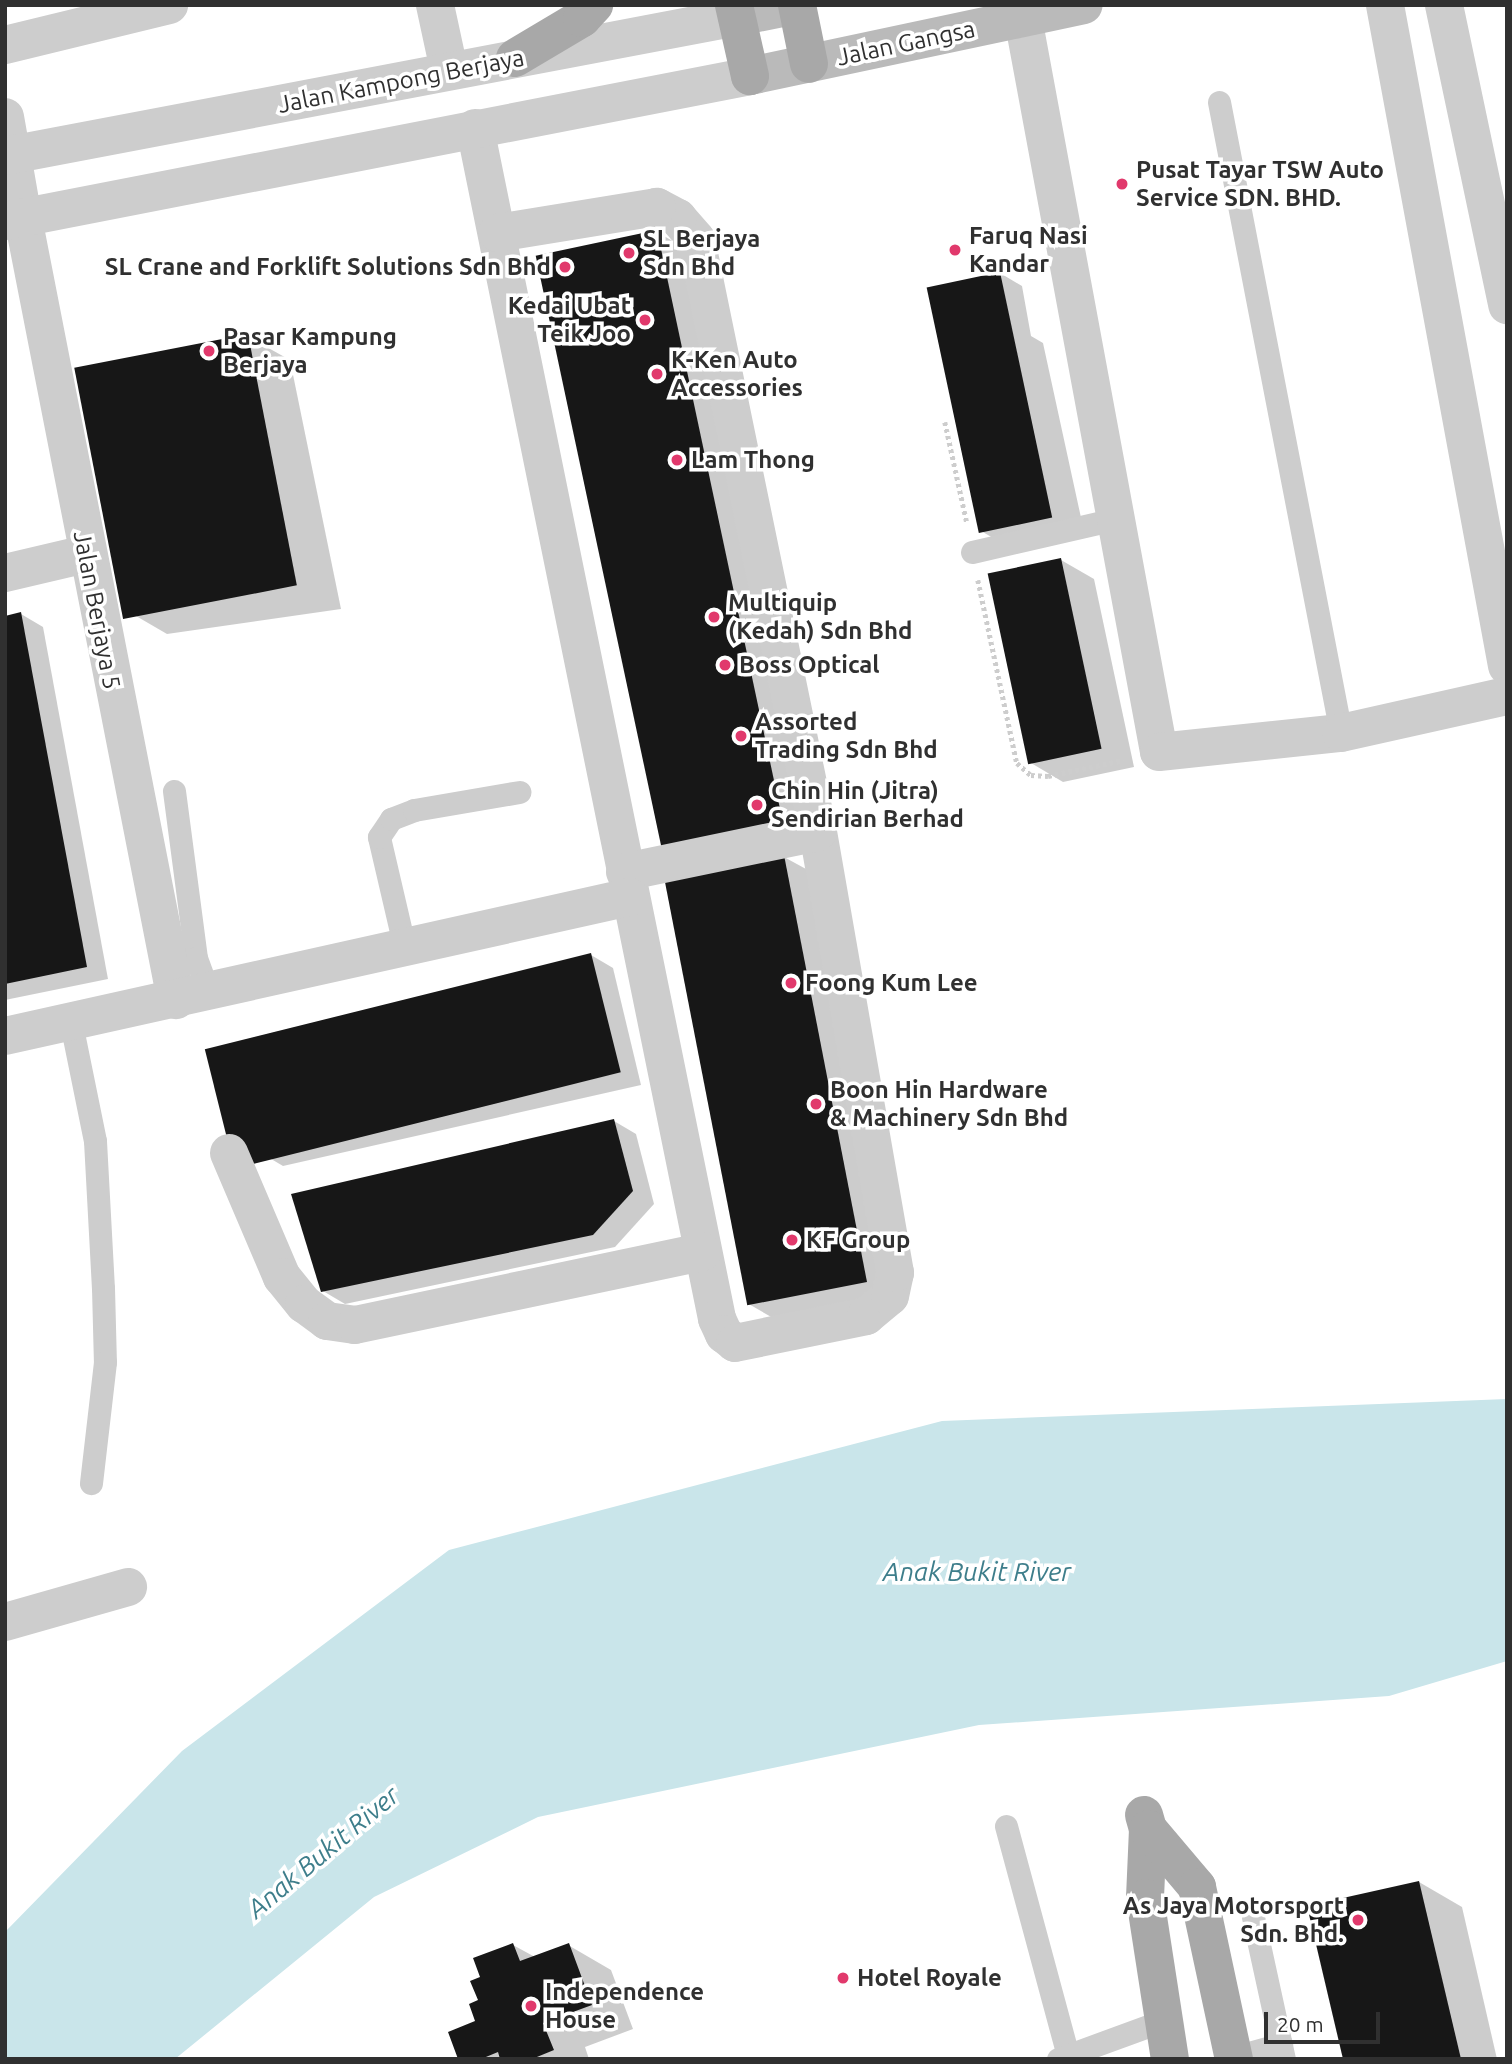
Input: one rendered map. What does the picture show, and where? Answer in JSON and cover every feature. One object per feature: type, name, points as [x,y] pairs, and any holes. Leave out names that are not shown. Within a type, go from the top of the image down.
[{"type":"main road","points":[[516,58],[582,18],[594,5]]},
{"type":"main road","points":[[797,5],[809,64]]},
{"type":"main road","name":"Jalan Kampong Berjaya","points":[[736,11],[797,5]]},
{"type":"main road","name":"Jalan Gangsa","points":[[750,76],[1084,5]]},
{"type":"main road","points":[[736,11],[750,76]]},
{"type":"main road","points":[[1170,2059],[1145,1898],[1145,1819],[1197,1886],[1234,2058]]},
{"type":"street","points":[[5,45],[169,5]]},
{"type":"street","points":[[435,5],[449,70]]},
{"type":"street","points":[[1385,5],[1507,666]]},
{"type":"street","points":[[1444,5],[1507,305]]},
{"type":"street","name":"Jalan Kampong Berjaya","points":[[8,155],[516,58],[736,11]]},
{"type":"street","points":[[1023,18],[1159,752],[1341,733],[1507,696]]},
{"type":"street","points":[[14,219],[750,76]]},
{"type":"street","name":"Jalan Berjaya 5","points":[[5,117],[14,219],[86,554],[192,997]]},
{"type":"street","points":[[475,128],[717,1319],[724,1334],[735,1343],[866,1316],[890,1296],[895,1273],[818,832],[696,239],[678,219],[657,207],[497,233]]},
{"type":"street","points":[[5,573],[86,554]]},
{"type":"street","points":[[5,1036],[405,949],[818,832]]},
{"type":"street","points":[[229,1153],[282,1277],[304,1304],[327,1321],[355,1325],[702,1252]]},
{"type":"street","points":[[5,1622],[128,1587]]},
{"type":"lane","points":[[1219,102],[1341,733]]},
{"type":"lane","points":[[972,552],[1115,519]]},
{"type":"lane","points":[[174,791],[196,958],[192,997]]},
{"type":"lane","points":[[405,949],[379,837],[391,818],[414,810],[519,792]]},
{"type":"lane","points":[[71,1023],[95,1140],[103,1288],[105,1362],[91,1483]]},
{"type":"lane","points":[[1006,1826],[1063,2057],[1162,2021]]},
{"type":"lane","points":[[1234,2058],[1282,2051],[1253,1917]]},
{"type":"path","points":[[945,422],[1017,763],[1031,775],[1048,776],[1159,752]]},
{"type":"water","name":"Anak Bukit River","points":[[1507,1399],[1507,1661],[1389,1696],[979,1725],[538,1817],[374,1897],[175,2059],[5,2059],[5,1932],[182,1751],[449,1550],[942,1421]]},
{"type":"building","points":[[657,230],[783,824],[662,850],[536,256]]},
{"type":"building","points":[[1000,272],[1052,518],[979,533],[927,288]]},
{"type":"building","points":[[248,334],[297,585],[123,619],[74,368]]},
{"type":"building","points":[[1061,558],[1102,749],[1028,764],[988,574]]},
{"type":"building","points":[[21,612],[87,967],[5,984],[5,616]]},
{"type":"building","points":[[784,855],[867,1282],[747,1305],[664,878]]},
{"type":"building","points":[[591,953],[621,1072],[235,1169],[205,1049]]},
{"type":"building","points":[[614,1119],[633,1191],[593,1235],[321,1292],[291,1194]]},
{"type":"building","points":[[1419,1881],[1461,2059],[1343,2059],[1307,1906]]},
{"type":"building","points":[[513,1943],[520,1961],[569,1943],[592,2005],[543,2023],[554,2050],[532,2059],[500,2059],[498,2052],[481,2059],[458,2059],[448,2032],[475,2021],[469,2004],[478,2000],[470,1981],[480,1977],[473,1958]]},
{"type":"place","name":"Pusat Tayar TSW Auto Service SDN. BHD.","points":[[1122,184]]},
{"type":"place","name":"Faruq Nasi Kandar","points":[[955,250]]},
{"type":"place","name":"SL Berjaya Sdn Bhd","points":[[629,253]]},
{"type":"place","name":"SL Crane and Forklift Solutions Sdn Bhd","points":[[565,267]]},
{"type":"place","name":"Kedai Ubat Teik Joo","points":[[645,320]]},
{"type":"place","name":"Pasar Kampung Berjaya","points":[[209,351]]},
{"type":"place","name":"K-Ken Auto Accessories","points":[[657,374]]},
{"type":"place","name":"Lam Thong","points":[[677,460]]},
{"type":"place","name":"Multiquip (Kedah) Sdn Bhd","points":[[714,617]]},
{"type":"place","name":"Boss Optical","points":[[725,665]]},
{"type":"place","name":"Assorted Trading Sdn Bhd","points":[[741,736]]},
{"type":"place","name":"Chin Hin (Jitra) Sendirian Berhad","points":[[757,805]]},
{"type":"place","name":"Foong Kum Lee","points":[[791,983]]},
{"type":"place","name":"Boon Hin Hardware & Machinery Sdn Bhd","points":[[816,1104]]},
{"type":"place","name":"KF Group","points":[[792,1240]]},
{"type":"place","name":"As Jaya Motorsport Sdn. Bhd.","points":[[1358,1920]]},
{"type":"place","name":"Hotel Royale","points":[[843,1978]]},
{"type":"place","name":"Independence House","points":[[531,2006]]}]
